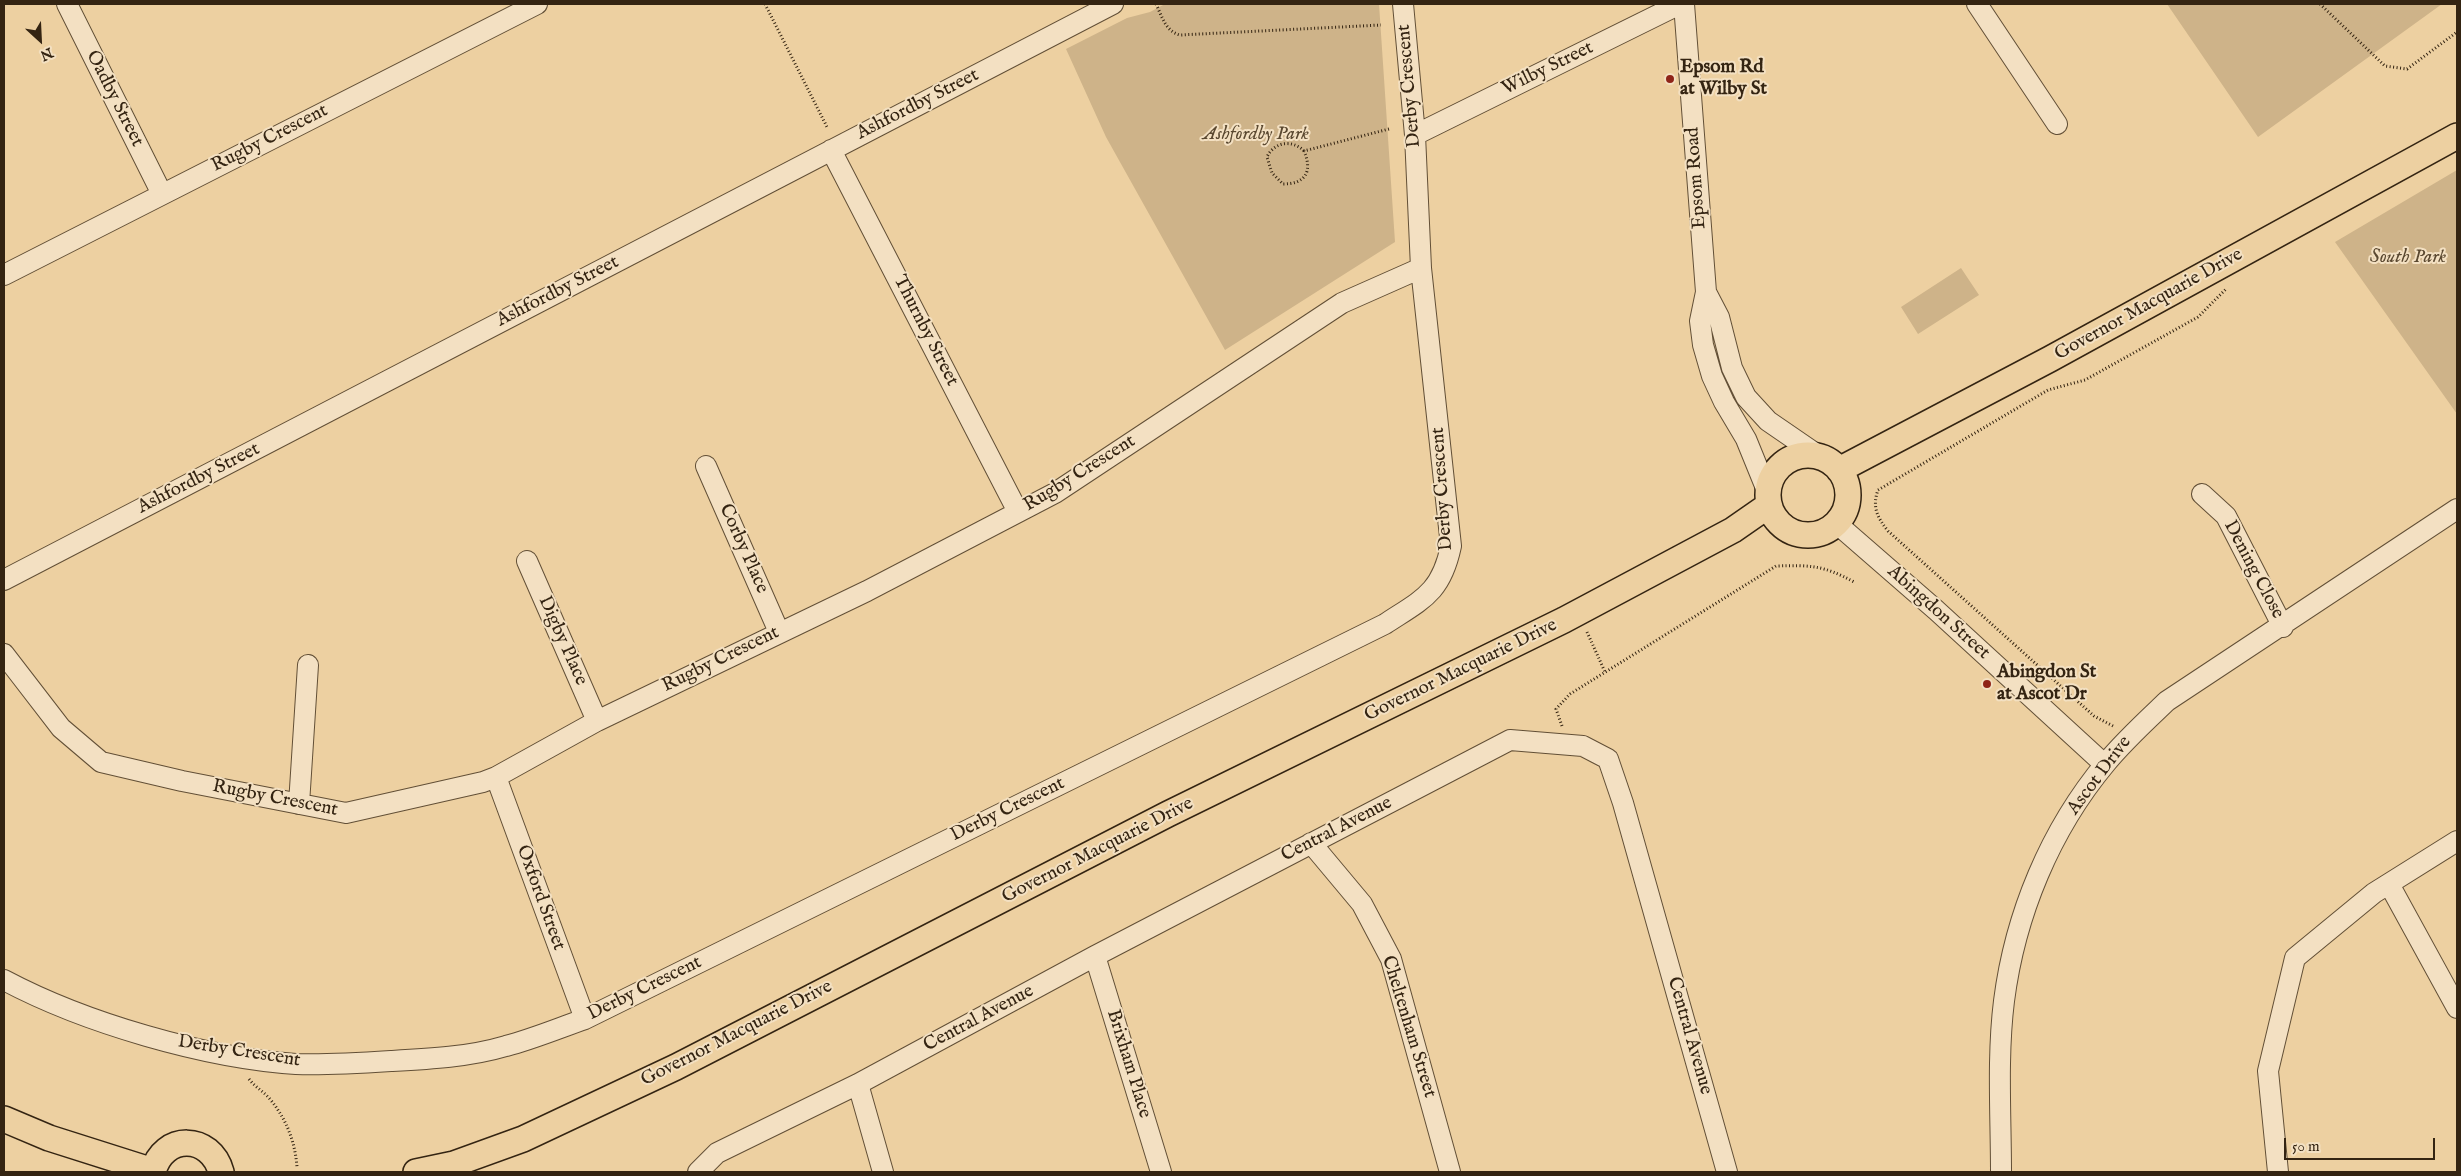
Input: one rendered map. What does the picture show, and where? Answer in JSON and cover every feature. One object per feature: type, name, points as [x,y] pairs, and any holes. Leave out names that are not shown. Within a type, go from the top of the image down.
[{"type":"main road","name":"Governor Macquarie Drive","points":[[1829,463],[2050,359],[2457,136]]},
{"type":"main road","points":[[1806,455],[1829,463],[1846,485],[1847,502],[1843,513],[1836,523],[1827,530],[1803,535],[1781,525],[1774,516],[1768,499],[1773,477],[1784,463],[1794,457],[1806,455]]},
{"type":"main road","name":"Governor Macquarie Drive","points":[[416,1172],[454,1164],[524,1139],[676,1066],[1168,814],[1564,620],[1733,530],[1768,499]]},
{"type":"main road","points":[[4,1119],[49,1138],[153,1172],[158,1160],[166,1151],[176,1145],[188,1143],[199,1145],[209,1151],[217,1160],[221,1172]]},
{"type":"street","name":"Oadby Street","points":[[67,4],[162,194]]},
{"type":"street","name":"Rugby Crescent","points":[[4,274],[536,4]]},
{"type":"street","name":"Ashfordby Street","points":[[4,580],[1113,4]]},
{"type":"street","name":"Derby Crescent","points":[[4,980],[21,989],[127,1030],[231,1055],[296,1064],[410,1060],[463,1055],[506,1046],[585,1019],[1385,624],[1422,600],[1436,588],[1448,562],[1451,546],[1421,268],[1415,135],[1403,4]]},
{"type":"street","name":"Wilby Street","points":[[1415,135],[1680,4]]},
{"type":"street","name":"Epsom Road","points":[[1684,4],[1706,292],[1700,321],[1710,368],[1724,402],[1746,439],[1768,499]]},
{"type":"street","points":[[1977,4],[2057,124]]},
{"type":"street","name":"Thurnby Street","points":[[832,150],[1018,512]]},
{"type":"street","name":"Rugby Crescent","points":[[4,654],[61,728],[101,762],[346,813],[496,777],[597,721],[867,591],[1055,493],[1342,303],[1421,268]]},
{"type":"street","name":"Epsom Road","points":[[1706,292],[1719,317],[1732,368],[1746,397],[1768,421],[1829,463]]},
{"type":"street","name":"Corby Place","points":[[706,466],[779,632]]},
{"type":"street","name":"Dening Close","points":[[2202,494],[2226,516],[2282,627]]},
{"type":"street","name":"Ascot Drive","points":[[2001,1172],[2004,1003],[2016,934],[2052,846],[2104,764],[2133,733],[2167,702],[2457,509]]},
{"type":"street","name":"Abingdon Street","points":[[1836,523],[1936,610],[2104,764]]},
{"type":"street","name":"Digby Place","points":[[527,561],[597,721]]},
{"type":"street","points":[[299,804],[308,665]]},
{"type":"street","name":"Central Avenue","points":[[698,1172],[717,1153],[858,1084],[1095,956],[1510,740],[1583,746],[1608,759],[1623,803],[1728,1172]]},
{"type":"street","name":"Oxford Street","points":[[496,777],[585,1019]]},
{"type":"street","points":[[2278,1172],[2268,1071],[2295,958],[2374,893],[2457,841]]},
{"type":"street","name":"Cheltenham Street","points":[[1311,843],[1362,904],[1391,959],[1450,1172]]},
{"type":"street","points":[[2389,884],[2457,1008]]},
{"type":"street","name":"Brixham Place","points":[[1095,956],[1161,1172]]},
{"type":"street","points":[[858,1084],[884,1172]]},
{"type":"path","points":[[765,4],[829,130],[832,150]]},
{"type":"path","points":[[1156,4],[1166,26],[1172,32],[1180,35],[1381,25]]},
{"type":"path","points":[[2320,4],[2385,66],[2400,70],[2407,69],[2457,32]]},
{"type":"path","points":[[1304,152],[1389,129]]},
{"type":"path","points":[[1289,143],[1299,146],[1304,152],[1308,161],[1308,169],[1301,180],[1294,184],[1282,184],[1268,165],[1267,157],[1270,150],[1277,145],[1289,143]]},
{"type":"path","points":[[2105,724],[2024,654],[1888,531],[1879,519],[1875,500],[1878,490],[2048,390],[2086,380],[2198,317],[2230,286]]},
{"type":"path","points":[[1564,731],[1556,710],[1570,694],[1776,566],[1808,565],[1831,569],[1854,582]]},
{"type":"path","points":[[1588,632],[1605,672]]},
{"type":"path","points":[[247,1075],[255,1087],[268,1096],[288,1126],[296,1150],[297,1167]]},
{"type":"green space","name":"Ashfordby Park","points":[[1165,4],[1379,4],[1395,242],[1225,350],[1106,137],[1066,49],[1127,18],[1150,12]]},
{"type":"green space","points":[[2167,4],[2442,4],[2258,137]]},
{"type":"green space","name":"South Park","points":[[2457,170],[2457,414],[2335,242]]},
{"type":"green space","points":[[1961,268],[1979,295],[1918,334],[1901,307]]},
{"type":"place","name":"Epsom Rd at Wilby St","points":[[1670,79]]},
{"type":"place","name":"Abingdon St at Ascot Dr","points":[[1987,684]]}]
